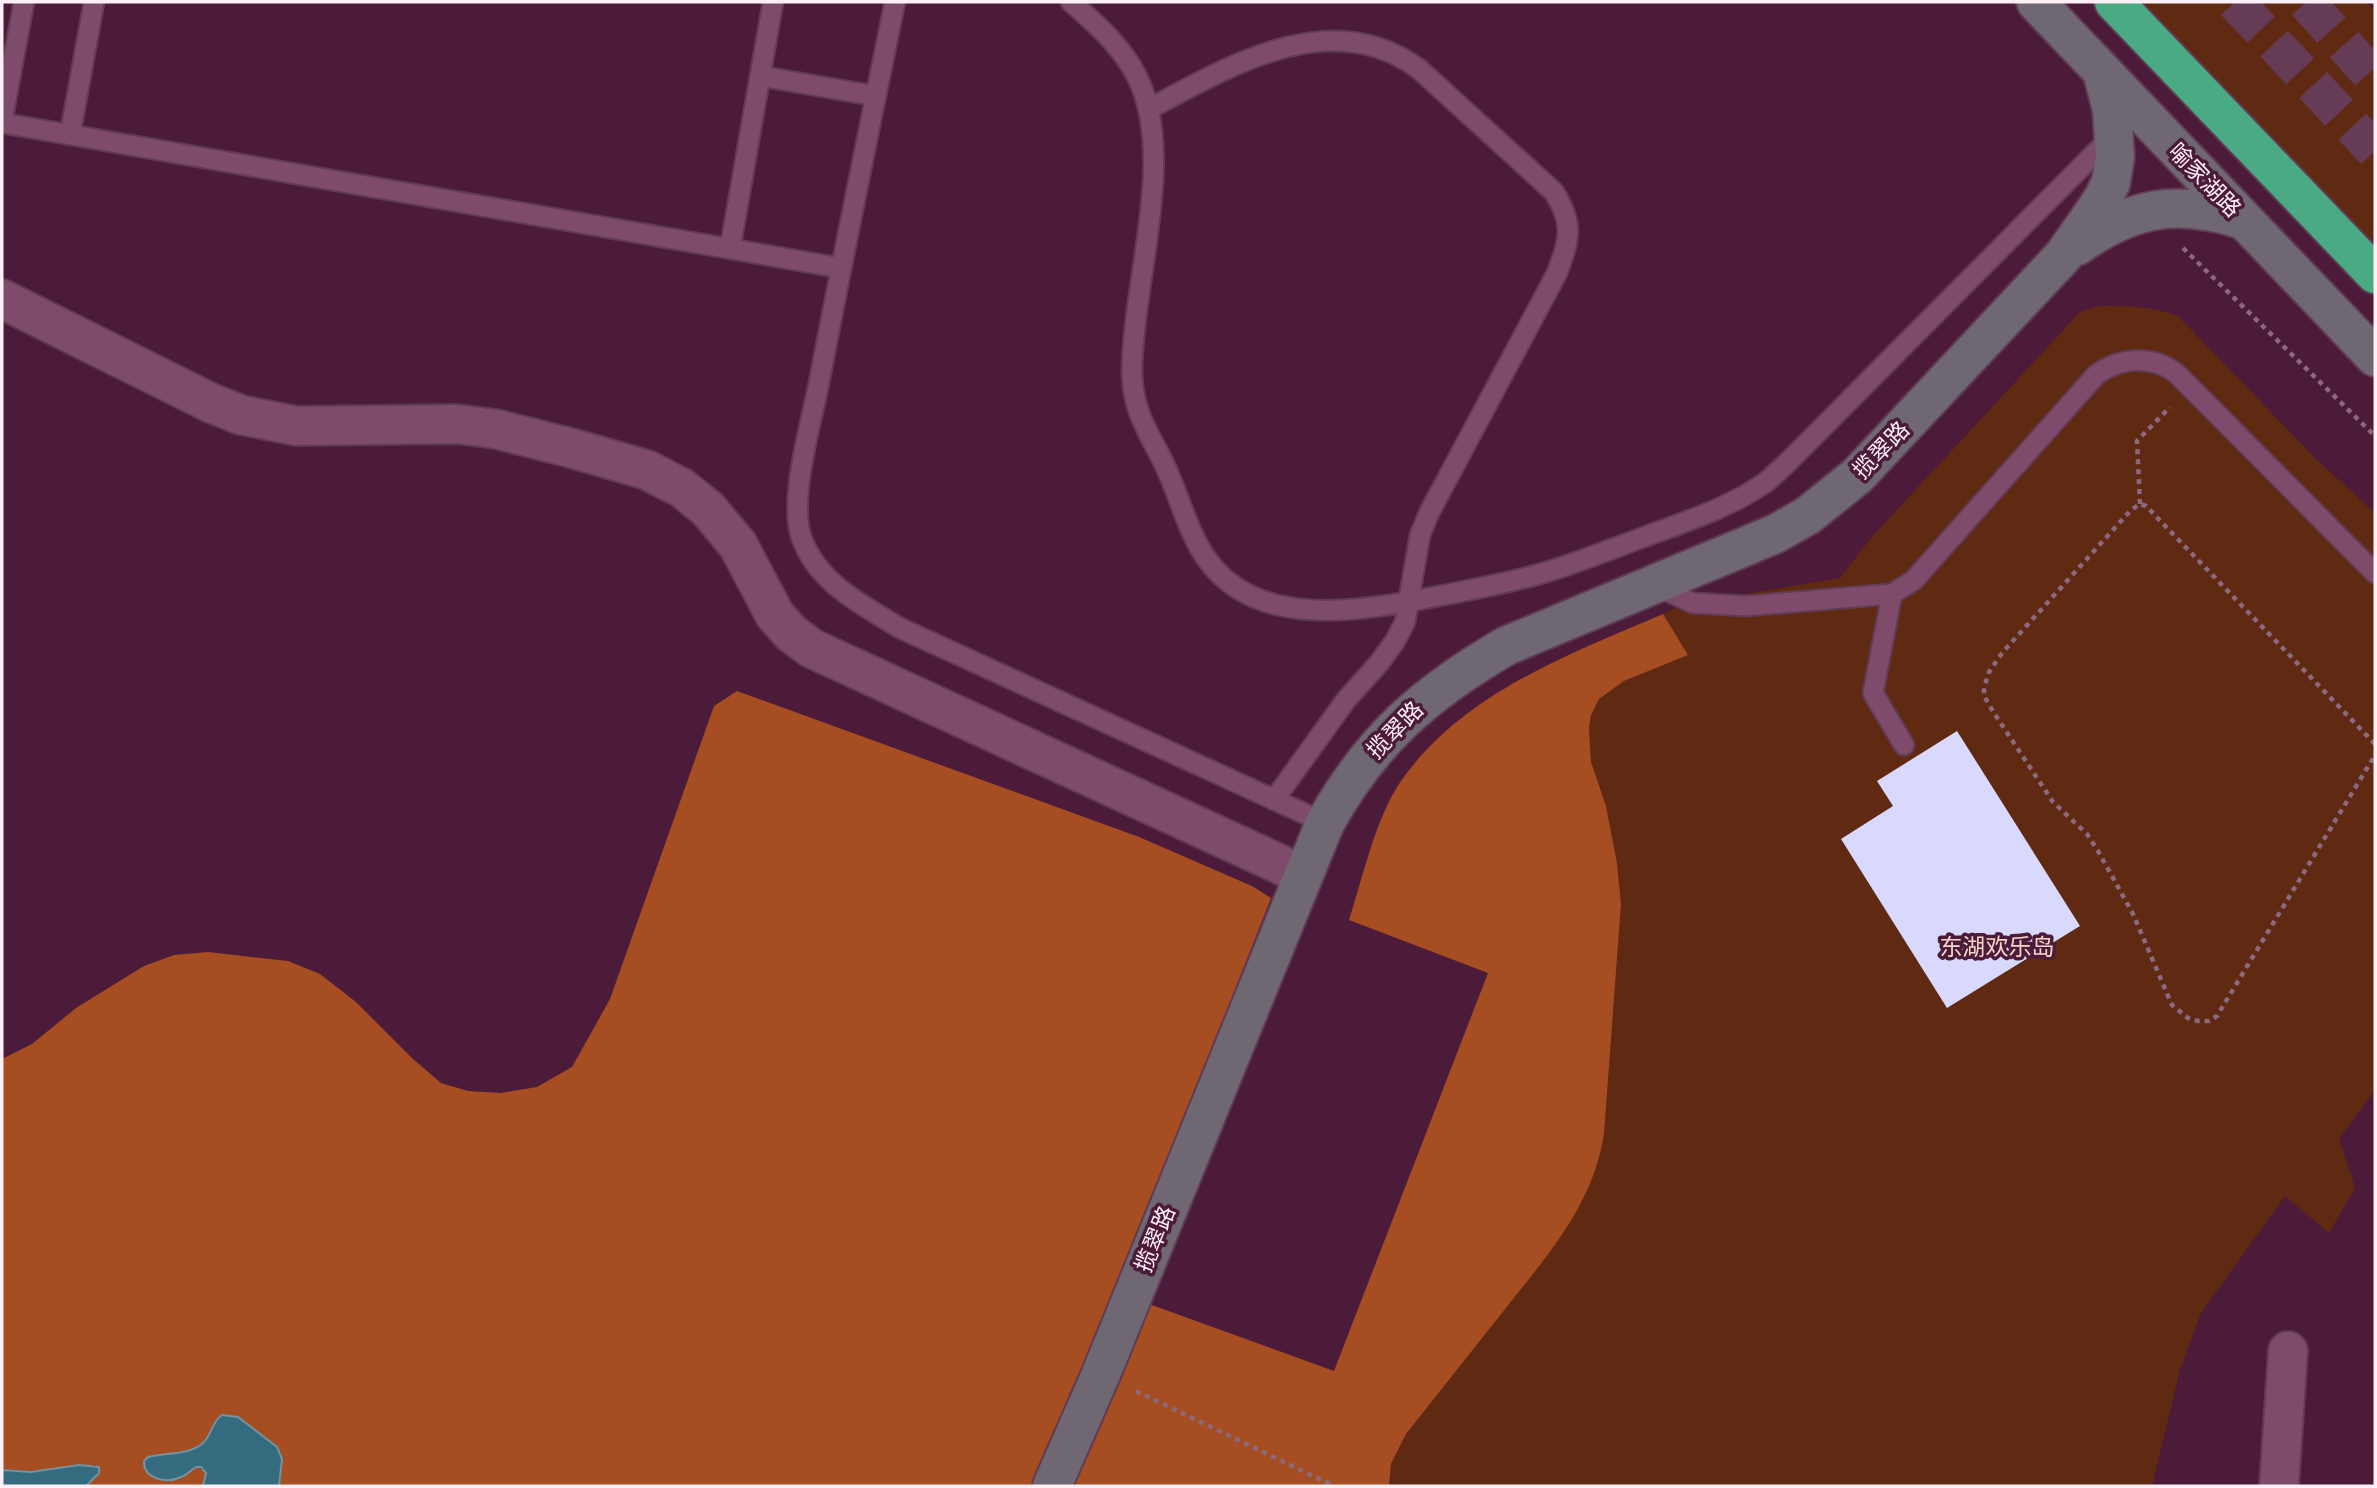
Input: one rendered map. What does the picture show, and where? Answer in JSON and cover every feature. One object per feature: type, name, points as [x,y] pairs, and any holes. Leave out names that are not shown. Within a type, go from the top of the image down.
[{"type":"highway","points":[[2114,2],[2375,274]]},
{"type":"street","name":"喻家湖路","points":[[2036,2],[2375,356]]},
{"type":"street","name":"揽翠路","points":[[1052,1486],[1101,1374],[1325,823],[1342,792],[1372,751],[1422,702],[1475,664],[1506,646],[1775,534],[1807,516],[1835,495],[1908,422],[2064,255],[2104,197],[2111,182],[2115,133],[2102,71]]},
{"type":"street","name":"揽翠路","points":[[2064,255],[2101,229],[2132,214],[2145,211],[2197,209],[2220,212],[2244,220]]},
{"type":"street","points":[[2,299],[198,397],[241,415],[297,426],[456,424],[509,432],[647,470],[682,488],[708,509],[738,545],[775,615],[791,633],[811,648],[1304,876]]},
{"type":"street","points":[[2279,1486],[2288,1351]]},
{"type":"lane","points":[[24,2],[2,122],[841,268]]},
{"type":"lane","points":[[70,135],[94,2]]},
{"type":"lane","points":[[730,249],[773,2]]},
{"type":"lane","points":[[895,2],[841,268],[798,506],[802,537],[826,577],[843,592],[900,628],[1325,823]]},
{"type":"lane","points":[[1071,2],[1100,27],[1128,63],[1141,85],[1149,109],[1153,160],[1151,200],[1134,340],[1133,389],[1137,410],[1169,473],[1200,549],[1209,563],[1231,584],[1248,594],[1284,606],[1336,611],[1498,585],[1552,570],[1725,506],[1766,481],[1830,422],[2115,133]]},
{"type":"lane","points":[[1149,109],[1219,71],[1254,56],[1297,44],[1349,42],[1376,47],[1400,55],[1419,69],[1554,192],[1565,210],[1569,224],[1568,245],[1557,273],[1429,513],[1420,535],[1405,622],[1380,662],[1346,700],[1274,800]]},
{"type":"lane","points":[[760,76],[876,96]]},
{"type":"lane","points":[[1654,586],[1693,603],[1709,605],[1746,606],[1892,594],[1914,580],[2096,375],[2106,367],[2120,362],[2149,361],[2169,368],[2190,386],[2375,573]]},
{"type":"lane","points":[[1892,594],[1873,693],[1904,745]]},
{"type":"path","points":[[2145,211],[2375,436]]},
{"type":"path","points":[[2140,504],[2137,442],[2190,386]]},
{"type":"path","points":[[2140,504],[2146,506],[2375,742]]},
{"type":"path","points":[[2140,504],[2131,510],[2001,653],[1985,681],[1984,696],[2053,803],[2087,834],[2098,851],[2133,914],[2168,999],[2178,1011],[2188,1018],[2204,1022],[2217,1016],[2375,755]]},
{"type":"path","points":[[1101,1374],[1334,1486]]},
{"type":"green space","points":[[2140,2],[2366,2],[2375,11],[2375,249]]},
{"type":"green space","name":"东湖欢乐岛","points":[[2099,306],[2149,308],[2178,316],[2316,459],[2375,513],[2375,1090],[2339,1139],[2355,1188],[2329,1233],[2285,1196],[2201,1313],[2180,1370],[2152,1486],[1389,1486],[1391,1464],[1406,1434],[1551,1251],[1578,1208],[1598,1160],[1604,1134],[1621,904],[1617,863],[1606,806],[1591,762],[1589,728],[1591,715],[1599,699],[1624,681],[1688,655],[1663,614],[1709,592],[1728,597],[1840,578],[1870,539],[2080,312]]},
{"type":"shaded area","points":[[1663,614],[1688,655],[1624,681],[1599,699],[1591,715],[1589,728],[1591,762],[1606,806],[1617,863],[1621,904],[1604,1134],[1598,1160],[1578,1208],[1551,1251],[1406,1434],[1391,1464],[1389,1486],[279,1486],[281,1462],[274,1445],[217,1419],[202,1443],[177,1452],[188,1473],[196,1467],[204,1470],[206,1476],[203,1486],[86,1486],[96,1465],[26,1471],[2,1470],[2,1059],[32,1044],[76,1008],[144,966],[174,955],[208,952],[288,961],[320,974],[356,1002],[441,1083],[468,1091],[500,1093],[537,1087],[572,1067],[610,999],[714,706],[737,691],[1139,837],[1252,886],[1271,898],[1116,1292],[1334,1371],[1488,973],[1349,920],[1370,849],[1384,813],[1401,781],[1426,750],[1486,700],[1555,662]]},
{"type":"water","points":[[222,1415],[238,1417],[277,1447],[282,1459],[279,1486],[203,1486],[206,1473],[201,1467],[169,1480],[157,1478],[147,1472],[144,1461],[148,1457],[184,1452],[197,1447],[206,1440]]},
{"type":"water","points":[[79,1465],[99,1467],[99,1473],[86,1486],[2,1486],[2,1470],[31,1472]]},
{"type":"building","points":[[1957,731],[2080,926],[1947,1008],[1841,839],[1893,806],[1877,781]]},
{"type":"tunnel","points":[[2235,2],[2375,151]]},
{"type":"tunnel","points":[[2306,2],[2375,79]]}]
